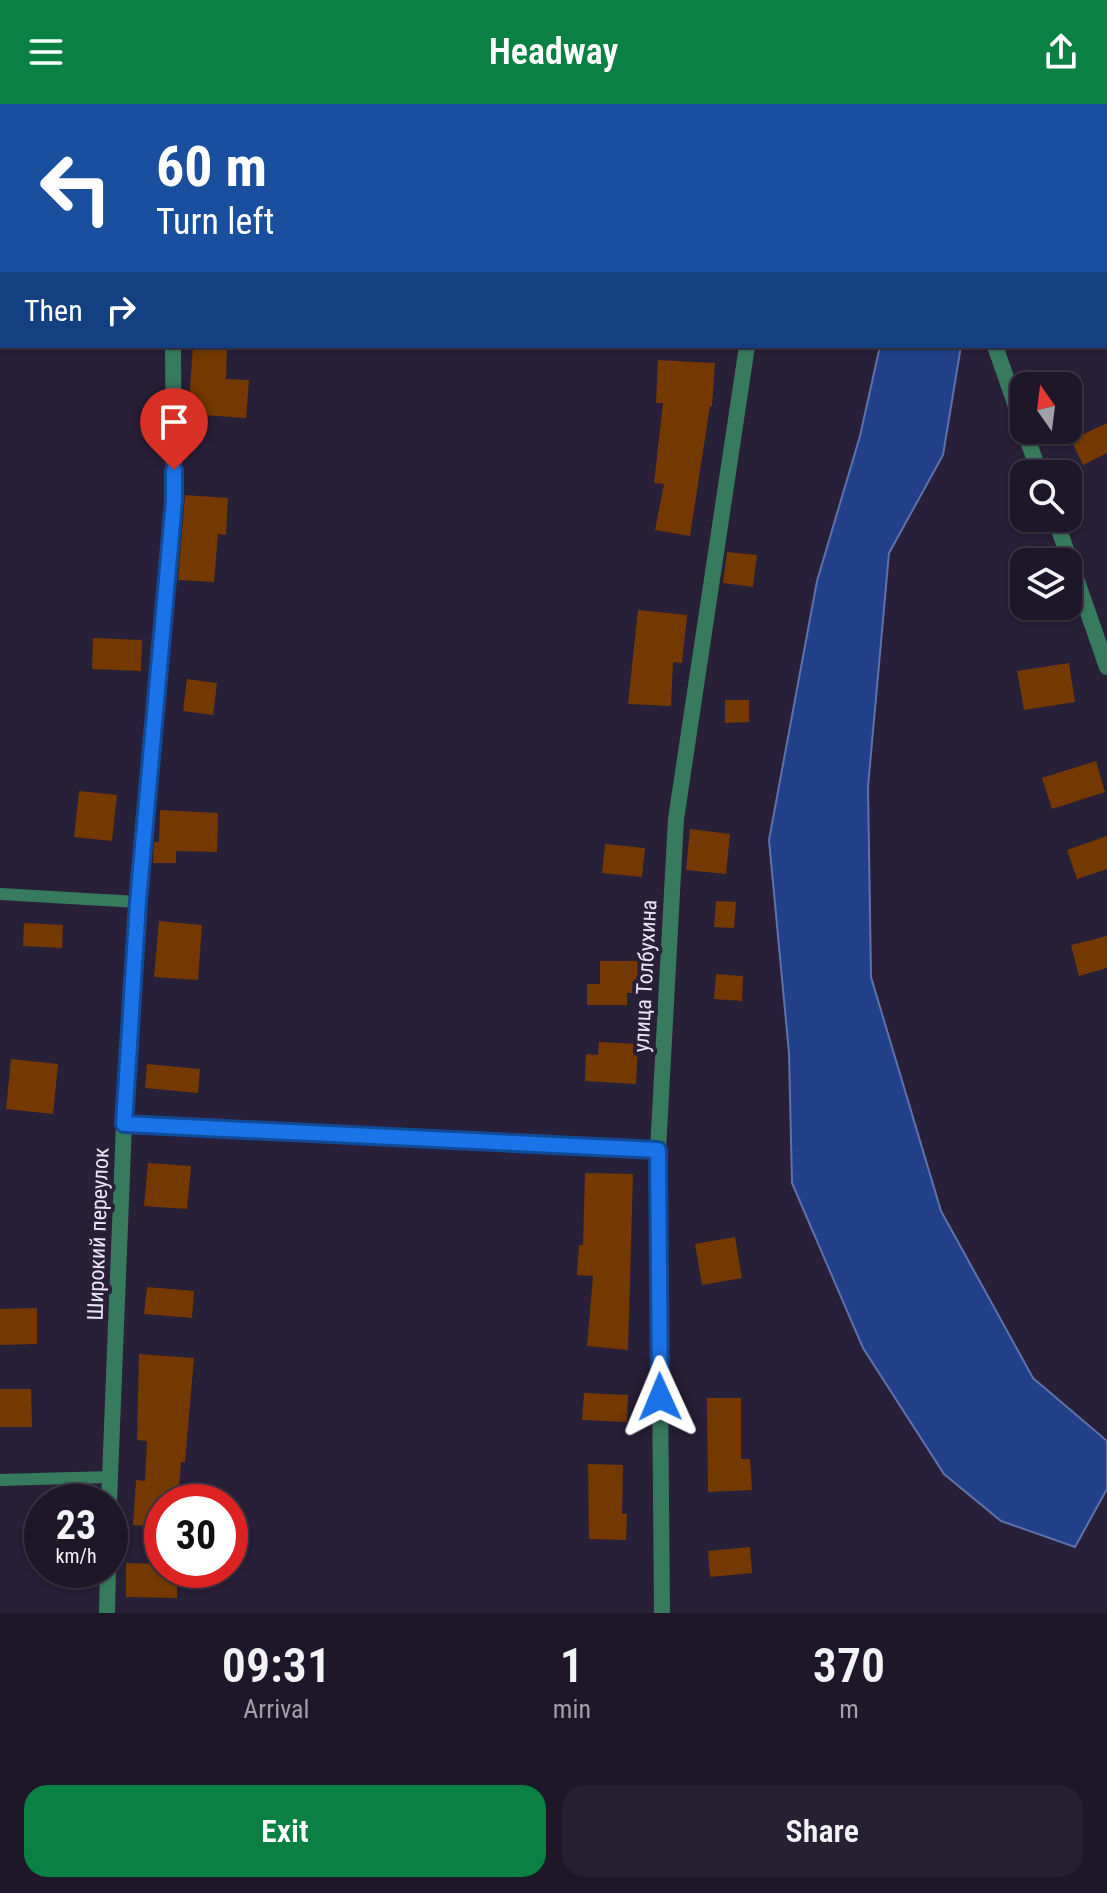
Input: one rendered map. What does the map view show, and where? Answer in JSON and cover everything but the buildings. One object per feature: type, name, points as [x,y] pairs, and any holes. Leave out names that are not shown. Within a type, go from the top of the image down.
[{"type":"street","name":"Широкий переулок","points":[[110,1484],[124,1124],[138,902],[174,501],[173,348]]},
{"type":"street","name":"улица Толбухина","points":[[662,1613],[658,1150],[676,819],[747,348]]},
{"type":"street","points":[[996,348],[1010,389]]},
{"type":"street","points":[[1060,532],[1107,667]]},
{"type":"street","points":[[107,1613],[108,1588]]},
{"type":"lane","points":[[0,894],[138,902]]},
{"type":"lane","points":[[124,1124],[658,1150]]},
{"type":"lane","points":[[0,1480],[110,1477]]},
{"type":"water","points":[[880,348],[961,348],[943,455],[889,553],[868,787],[871,977],[941,1211],[1033,1378],[1107,1441],[1107,1489],[1075,1547],[1001,1521],[944,1474],[863,1348],[792,1183],[789,1053],[769,840],[817,581],[860,436]]},
{"type":"route","points":[[174,470],[174,501],[138,902],[124,1124],[658,1150],[660,1397]]}]
